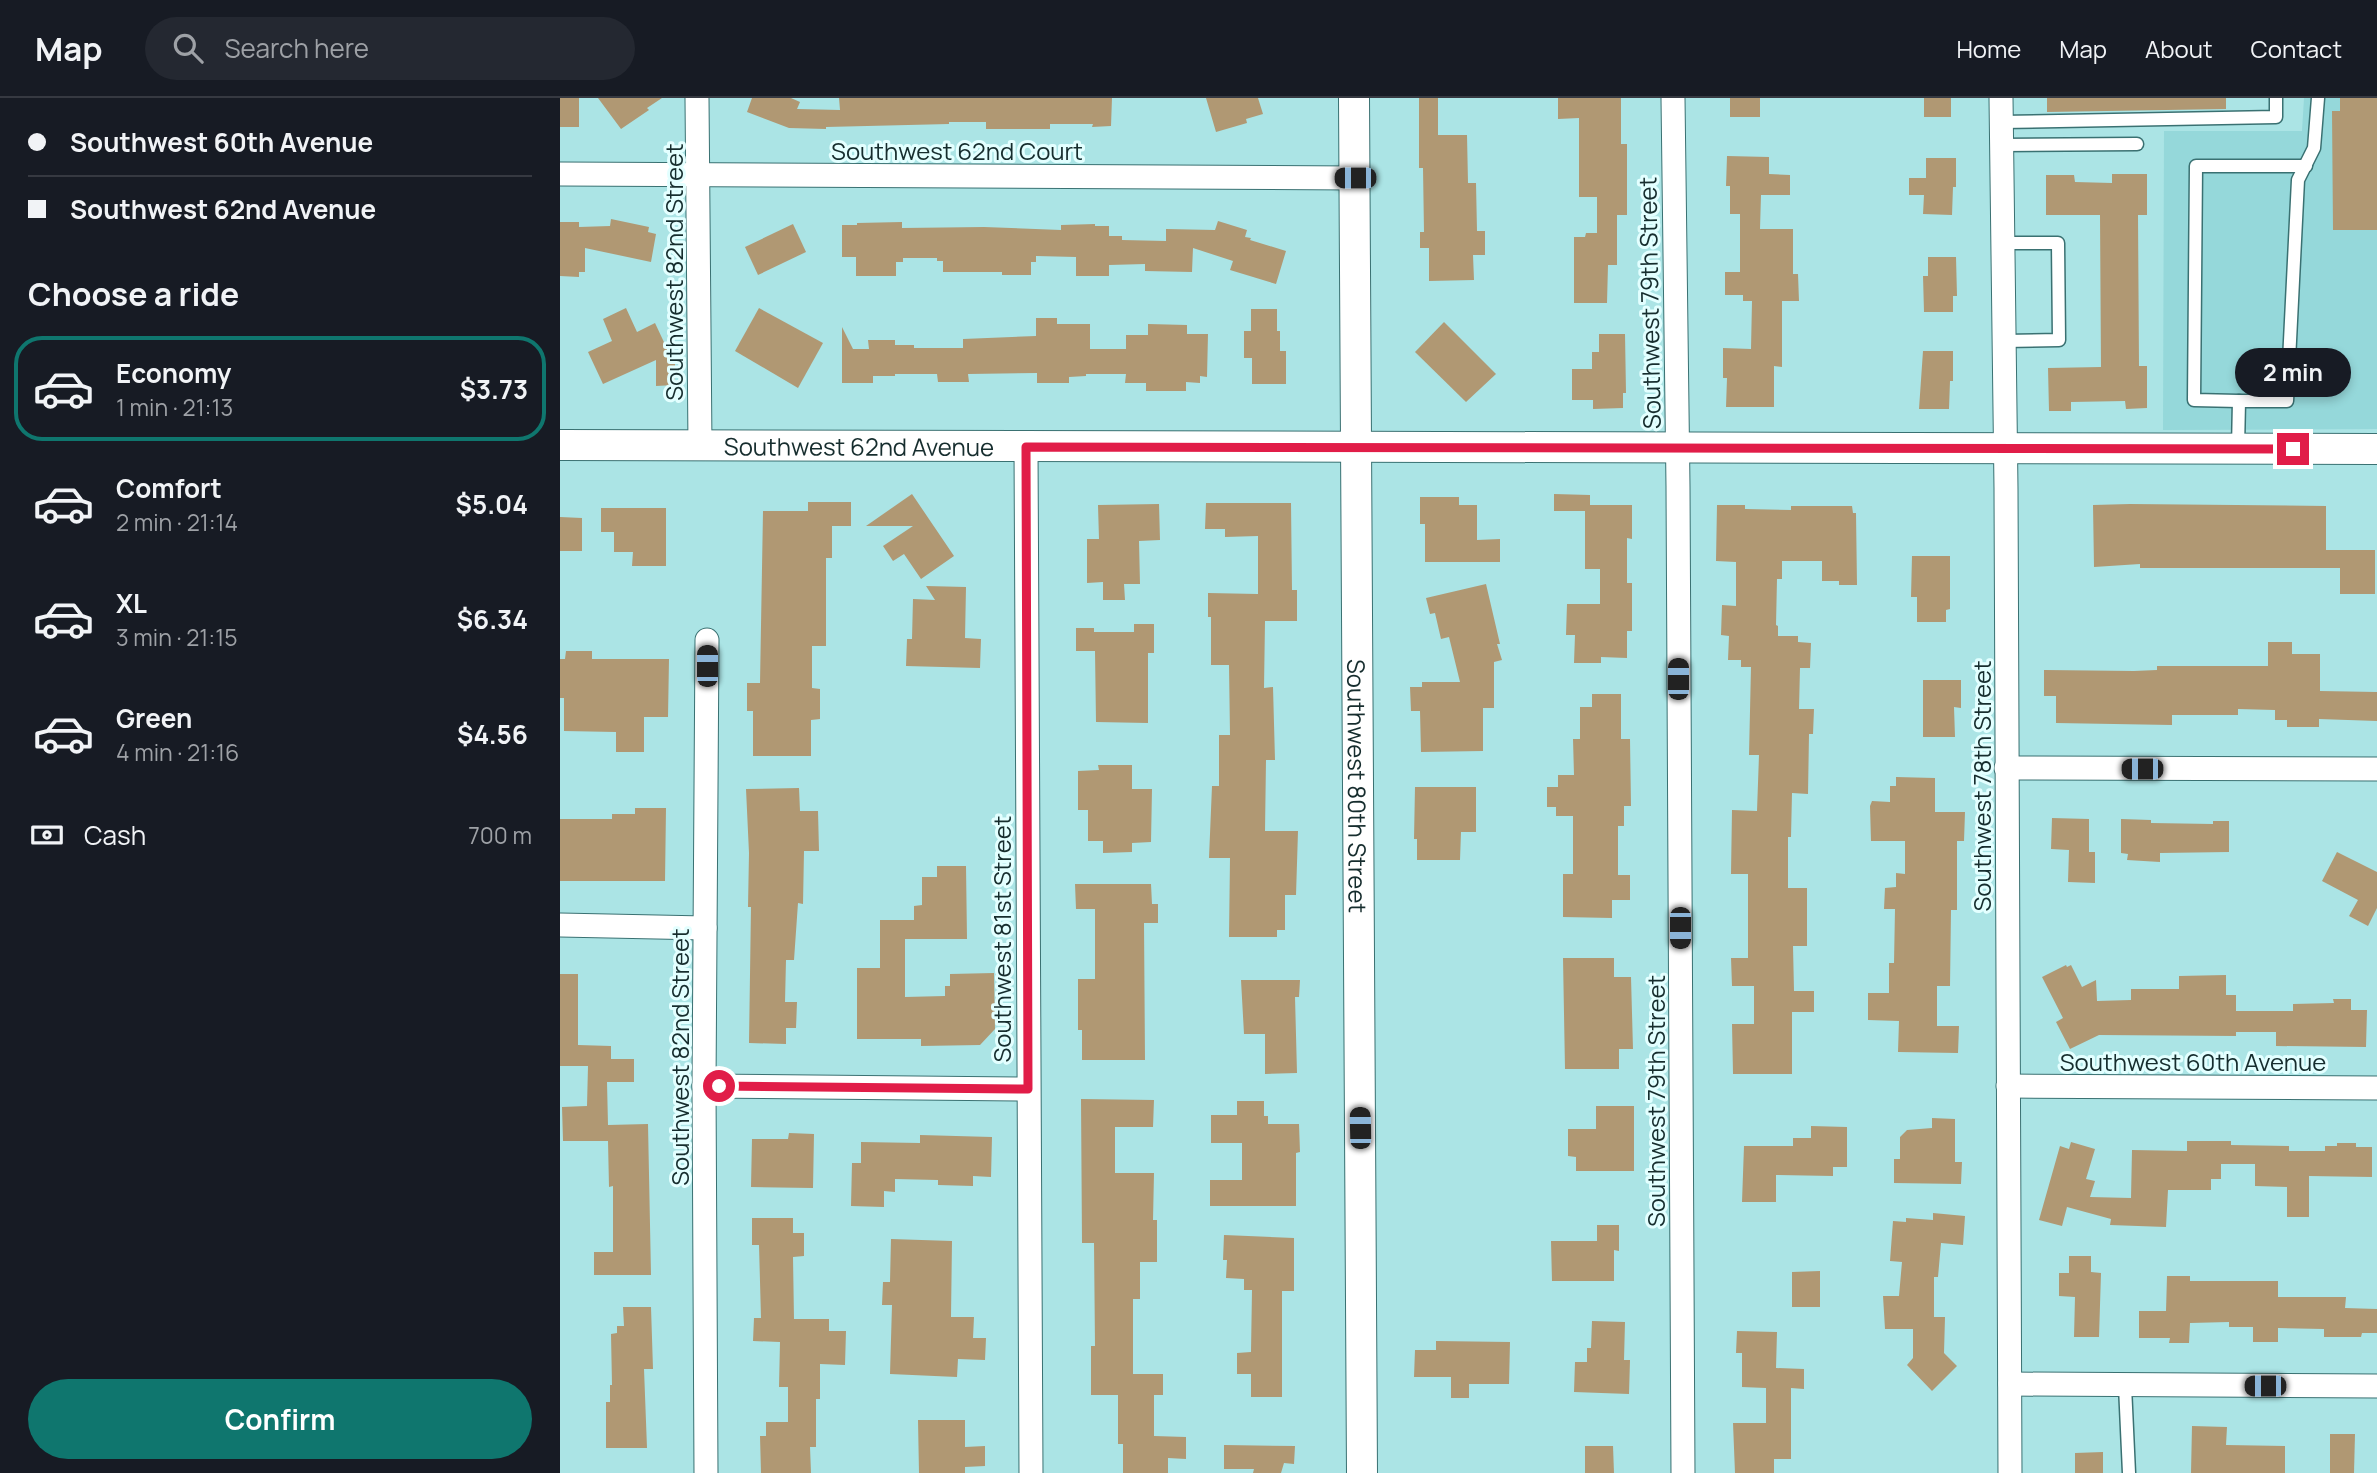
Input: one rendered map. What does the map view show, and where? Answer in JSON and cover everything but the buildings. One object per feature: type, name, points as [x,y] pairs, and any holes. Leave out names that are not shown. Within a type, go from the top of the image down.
[{"type":"street","name":"Southwest 82nd Street","points":[[698,98],[700,446]]},
{"type":"street","name":"Southwest 80th Street","points":[[1354,98],[1362,1473]]},
{"type":"street","name":"Southwest 79th Street","points":[[1673,98],[1683,1473]]},
{"type":"street","name":"Southwest 78th Street","points":[[2001,98],[2006,449],[2010,1473]]},
{"type":"street","name":"Southwest 62nd Court","points":[[560,174],[1355,178]]},
{"type":"street","name":"Southwest 62nd Avenue","points":[[560,445],[2377,449]]},
{"type":"street","name":"Southwest 81st Street","points":[[1026,447],[1031,1473]]},
{"type":"street","name":"Southwest 82nd Street","points":[[706,1473],[704,1086],[707,640]]},
{"type":"street","points":[[2006,768],[2377,769]]},
{"type":"street","points":[[560,925],[705,928]]},
{"type":"street","points":[[704,1086],[1028,1089]]},
{"type":"street","name":"Southwest 60th Avenue","points":[[2008,1086],[2377,1088]]},
{"type":"street","points":[[2010,1384],[2377,1386]]},
{"type":"lane","points":[[2001,133],[2276,117],[2276,98]]},
{"type":"lane","points":[[2306,166],[2196,166],[2194,400],[2287,401],[2298,180],[2306,166],[2314,148],[2318,98]]},
{"type":"lane","points":[[2001,133],[2137,145]]},
{"type":"lane","points":[[2003,243],[2058,243],[2059,340],[2004,341]]},
{"type":"lane","points":[[2238,449],[2239,401]]},
{"type":"lane","points":[[2125,1386],[2129,1473]]},
{"type":"shaded area","points":[[2304,98],[2377,98],[2377,429],[2163,430],[2164,131],[2302,131]]},
{"type":"route","points":[[719,1086],[1028,1089],[1026,447],[2293,449]]}]
